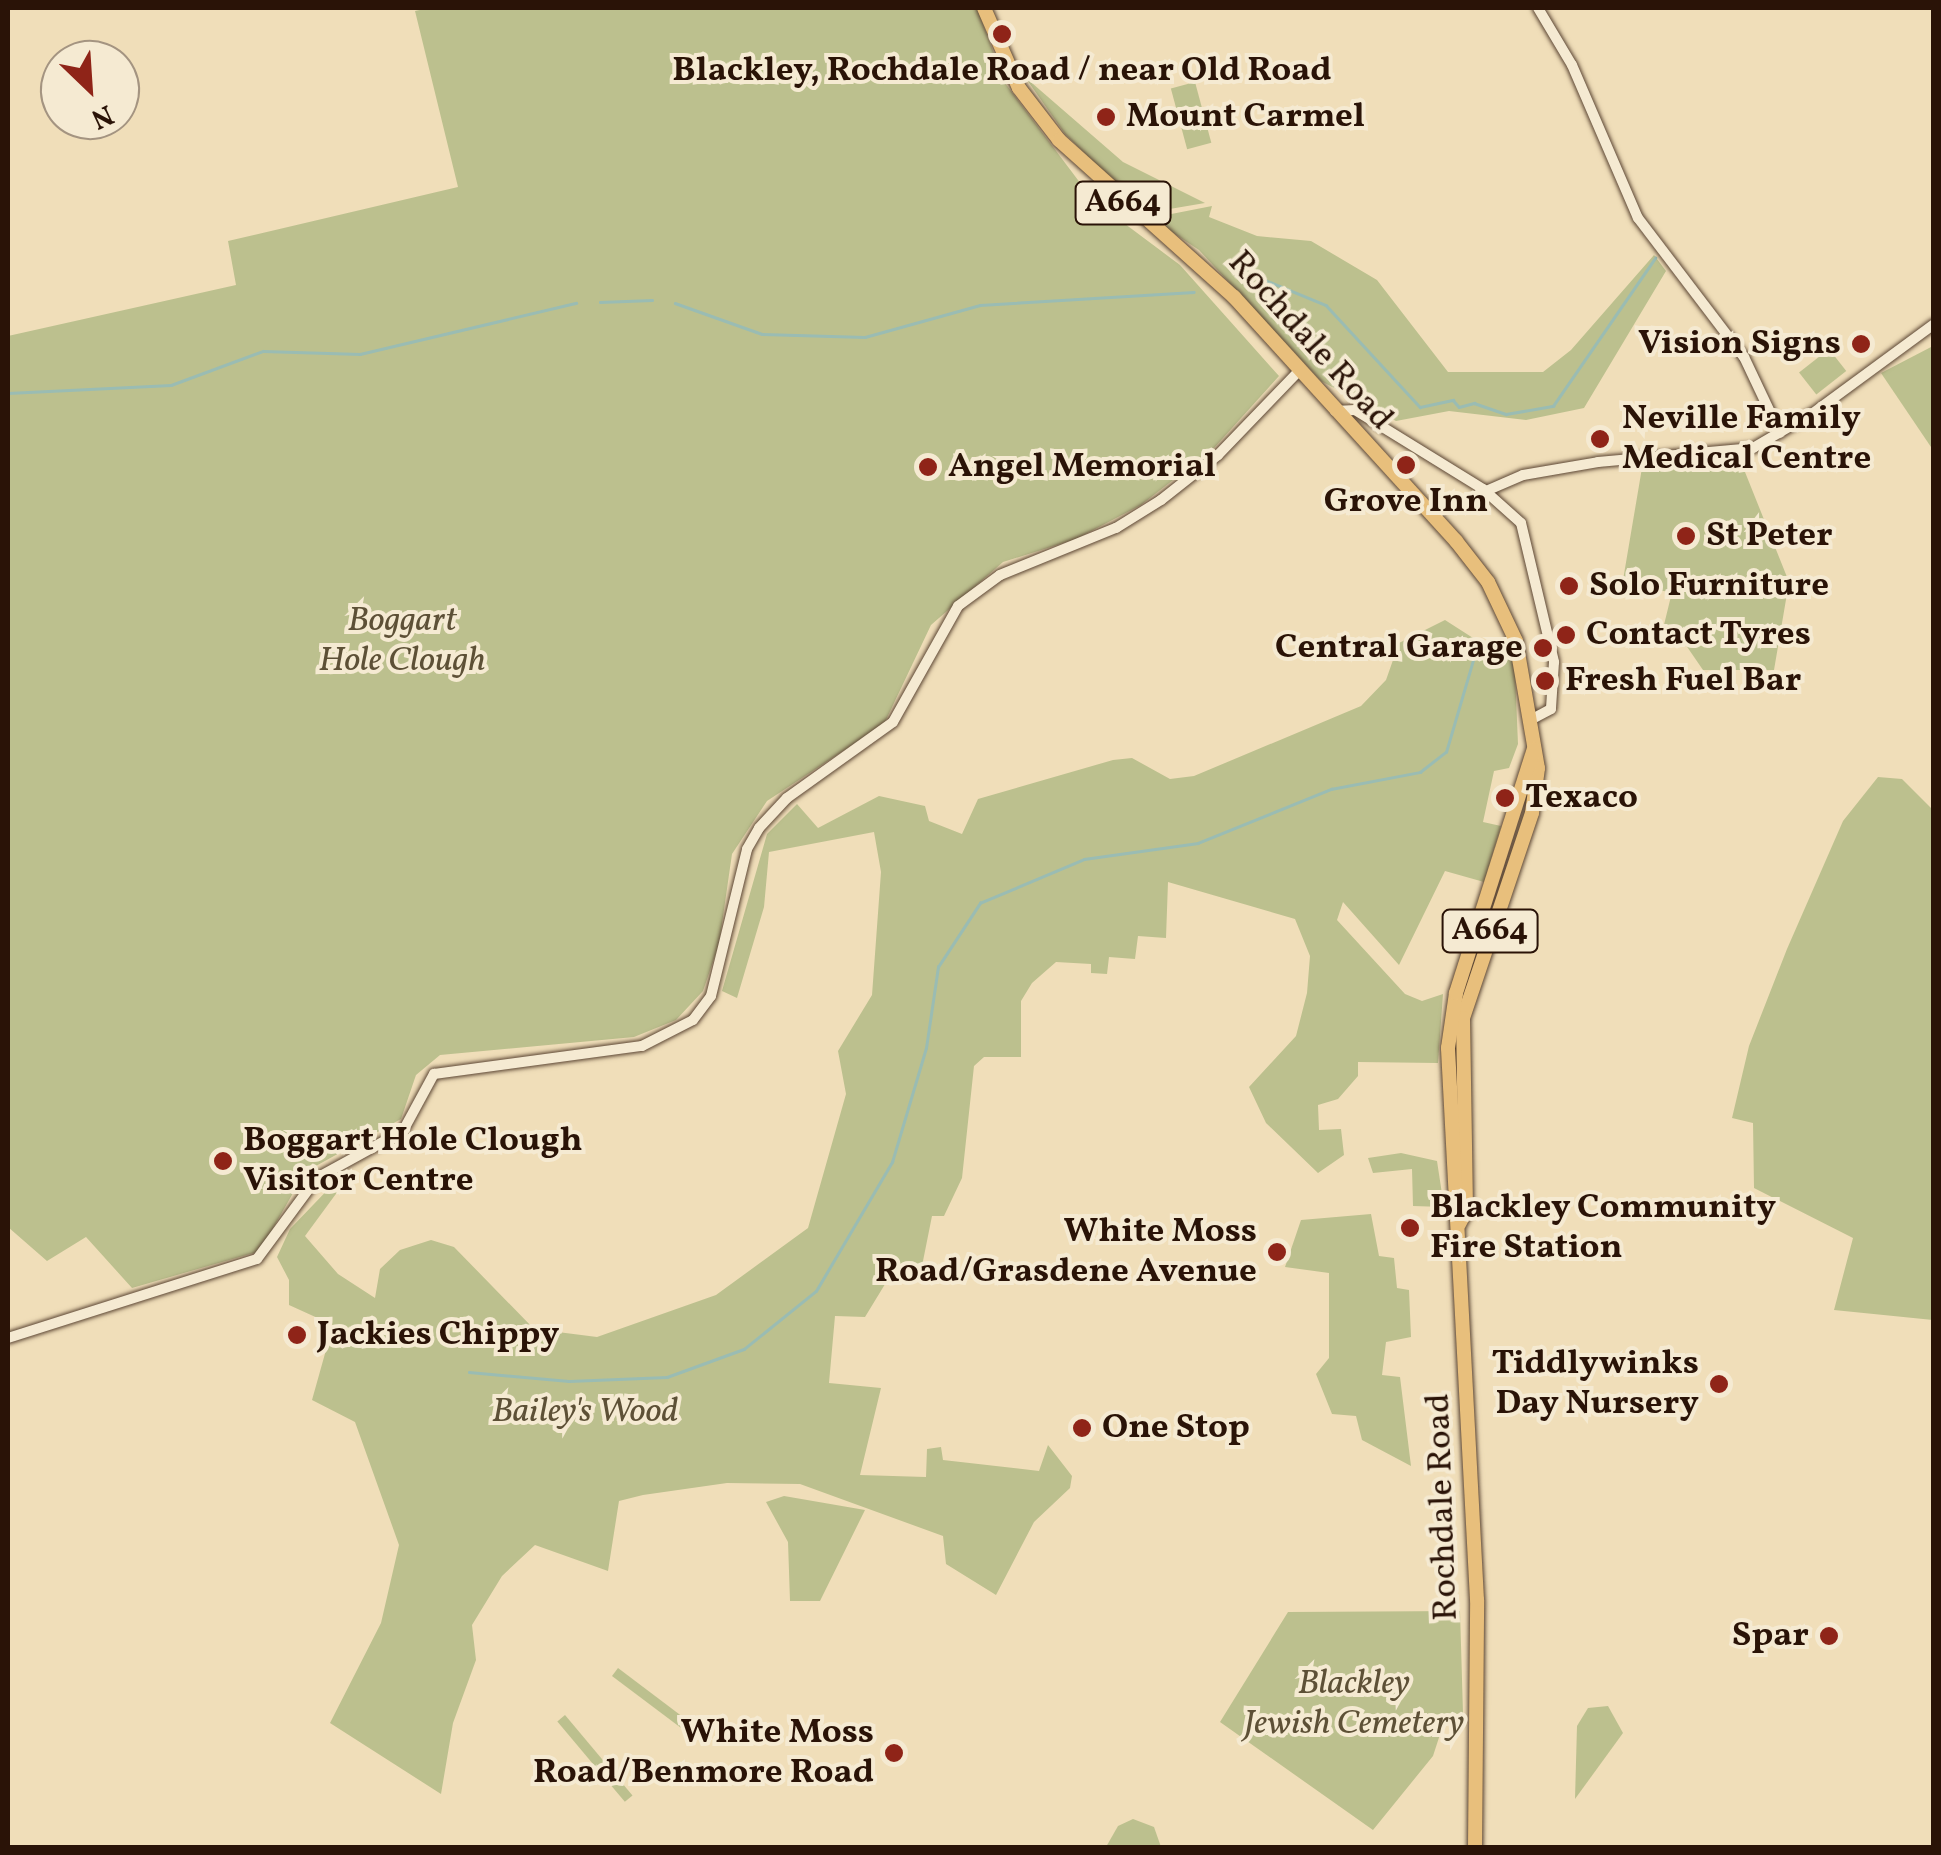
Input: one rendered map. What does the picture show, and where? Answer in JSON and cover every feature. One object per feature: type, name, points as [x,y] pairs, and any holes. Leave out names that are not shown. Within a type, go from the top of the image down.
[{"type":"main road","name":"Rochdale Road","points":[[984,8],[1018,88],[1059,140],[1106,188],[1202,264],[1488,582],[1516,641],[1535,748],[1532,812],[1462,1018],[1466,1210],[1459,1224],[1478,1600],[1474,1848]]},
{"type":"street","points":[[1538,8],[1572,65],[1638,218],[1744,356],[1780,434]]},
{"type":"street","points":[[1486,491],[1523,475],[1598,462],[1748,450],[1780,434],[1934,324]]},
{"type":"street","points":[[8,1338],[257,1260],[317,1178],[403,1131],[434,1074],[642,1046],[693,1020],[711,996],[747,849],[759,828],[786,798],[894,722],[958,606],[1000,574],[1116,528],[1161,500],[1218,456],[1298,372]]},
{"type":"street","points":[[1334,412],[1354,410],[1486,491],[1522,523],[1552,642],[1550,710],[1532,719]]},
{"type":"green space","name":"Boggart Hole Clough","points":[[977,8],[1005,83],[1093,200],[1180,265],[1279,376],[1214,448],[1141,505],[1076,539],[1003,562],[931,625],[884,724],[767,801],[732,854],[719,944],[703,991],[676,1020],[634,1037],[440,1055],[416,1075],[401,1119],[305,1172],[260,1251],[132,1288],[86,1237],[47,1261],[8,1227],[8,336],[236,285],[228,241],[458,187],[415,11]]},
{"type":"green space","points":[[1025,77],[1123,162],[1205,203],[1146,213],[1065,134]]},
{"type":"green space","points":[[1195,82],[1211,143],[1187,149],[1171,88]]},
{"type":"green space","points":[[1212,206],[1209,217],[1257,236],[1311,241],[1377,280],[1448,372],[1543,372],[1571,350],[1654,255],[1666,271],[1584,408],[1526,420],[1449,411],[1396,421],[1321,381],[1199,250],[1151,218]]},
{"type":"green space","points":[[1933,346],[1933,450],[1881,373]]},
{"type":"green space","points":[[1829,349],[1846,371],[1816,394],[1799,372]]},
{"type":"green space","points":[[1644,456],[1739,457],[1789,582],[1774,670],[1703,670],[1681,638],[1662,633],[1672,592],[1622,586]]},
{"type":"green space","name":"Bailey's Wood","points":[[1445,620],[1498,654],[1509,650],[1515,673],[1518,744],[1509,768],[1494,771],[1483,822],[1501,826],[1484,882],[1445,871],[1399,965],[1343,902],[1337,920],[1405,994],[1422,1001],[1443,994],[1438,1063],[1358,1062],[1358,1076],[1338,1099],[1318,1105],[1319,1130],[1341,1129],[1344,1155],[1318,1173],[1266,1123],[1249,1087],[1296,1036],[1307,993],[1310,956],[1295,919],[1168,882],[1166,938],[1138,936],[1135,959],[1109,957],[1107,974],[1091,973],[1091,964],[1056,962],[1032,983],[1021,1001],[1021,1057],[984,1057],[974,1066],[962,1178],[944,1216],[932,1216],[920,1276],[890,1276],[865,1317],[835,1316],[829,1383],[881,1388],[860,1475],[926,1477],[927,1449],[941,1447],[943,1460],[1039,1471],[1048,1445],[1072,1476],[1070,1488],[1034,1522],[996,1595],[946,1564],[943,1536],[800,1484],[727,1483],[643,1495],[619,1501],[608,1571],[535,1545],[502,1576],[472,1625],[476,1660],[453,1723],[441,1794],[330,1723],[381,1623],[399,1545],[355,1422],[312,1400],[333,1325],[289,1305],[289,1280],[277,1257],[290,1229],[337,1180],[341,1187],[305,1236],[338,1274],[375,1298],[380,1269],[400,1250],[431,1240],[454,1247],[534,1329],[597,1337],[716,1295],[808,1228],[846,1094],[838,1051],[872,995],[881,872],[874,832],[769,852],[764,907],[737,998],[722,991],[767,834],[797,804],[818,828],[879,796],[925,806],[929,821],[962,834],[978,799],[1113,760],[1132,758],[1170,779],[1194,776],[1361,706],[1386,680],[1399,643]]},
{"type":"green space","points":[[1878,777],[1902,779],[1933,810],[1933,1320],[1834,1310],[1853,1238],[1754,1188],[1753,1123],[1732,1118],[1749,1046],[1787,949],[1843,821]]},
{"type":"green space","points":[[1401,1153],[1437,1161],[1444,1207],[1413,1206],[1412,1169],[1373,1173],[1368,1158]]},
{"type":"green space","points":[[1371,1214],[1379,1256],[1394,1258],[1397,1288],[1409,1290],[1411,1337],[1386,1342],[1382,1375],[1400,1377],[1411,1466],[1362,1440],[1356,1416],[1332,1414],[1316,1374],[1329,1358],[1329,1273],[1285,1267],[1301,1220]]},
{"type":"green space","points":[[784,1496],[865,1510],[820,1601],[790,1601],[788,1542],[766,1502]]},
{"type":"green space","name":"Blackley Jewish Cemetery","points":[[1460,1611],[1463,1713],[1446,1716],[1433,1756],[1373,1830],[1220,1722],[1288,1612]]},
{"type":"green space","points":[[618,1668],[699,1729],[693,1737],[612,1676]]},
{"type":"green space","points":[[1608,1706],[1623,1733],[1575,1799],[1577,1726],[1588,1708]]},
{"type":"green space","points":[[565,1715],[632,1795],[625,1802],[557,1721]]},
{"type":"green space","points":[[1133,1819],[1154,1827],[1161,1847],[1106,1847],[1118,1826]]},
{"type":"waterway","points":[[1243,271],[1326,305],[1420,407],[1453,400],[1459,407],[1474,403],[1506,414],[1553,406],[1655,258]]},
{"type":"waterway","points":[[675,303],[762,334],[865,337],[980,305],[1194,292]]},
{"type":"waterway","points":[[600,302],[652,300]]},
{"type":"waterway","points":[[8,393],[171,385],[263,351],[360,354],[576,303]]},
{"type":"waterway","points":[[469,1372],[569,1381],[667,1377],[744,1349],[816,1291],[892,1162],[926,1048],[938,967],[980,903],[1084,859],[1198,843],[1331,789],[1420,772],[1446,752],[1474,657]]},
{"type":"place","name":"Blackley, Rochdale Road / near Old Road","points":[[1002,34]]},
{"type":"place","name":"Mount Carmel","points":[[1106,117]]},
{"type":"place","name":"Vision Signs","points":[[1861,344]]},
{"type":"place","name":"Neville Family Medical Centre","points":[[1600,439]]},
{"type":"place","name":"Grove Inn","points":[[1406,465]]},
{"type":"place","name":"Angel Memorial","points":[[928,467]]},
{"type":"place","name":"St Peter","points":[[1686,536]]},
{"type":"place","name":"Solo Furniture","points":[[1569,586]]},
{"type":"place","name":"Contact Tyres","points":[[1566,635]]},
{"type":"place","name":"Central Garage","points":[[1543,648]]},
{"type":"place","name":"Fresh Fuel Bar","points":[[1545,681]]},
{"type":"place","name":"Texaco","points":[[1505,798]]},
{"type":"place","name":"Boggart Hole Clough Visitor Centre","points":[[223,1161]]},
{"type":"place","name":"Blackley Community Fire Station","points":[[1410,1228]]},
{"type":"place","name":"White Moss Road/Grasdene Avenue","points":[[1277,1252]]},
{"type":"place","name":"Jackies Chippy","points":[[297,1335]]},
{"type":"place","name":"Tiddlywinks Day Nursery","points":[[1719,1384]]},
{"type":"place","name":"One Stop","points":[[1082,1428]]},
{"type":"place","name":"Spar","points":[[1829,1636]]},
{"type":"place","name":"White Moss Road/Benmore Road","points":[[894,1753]]}]
